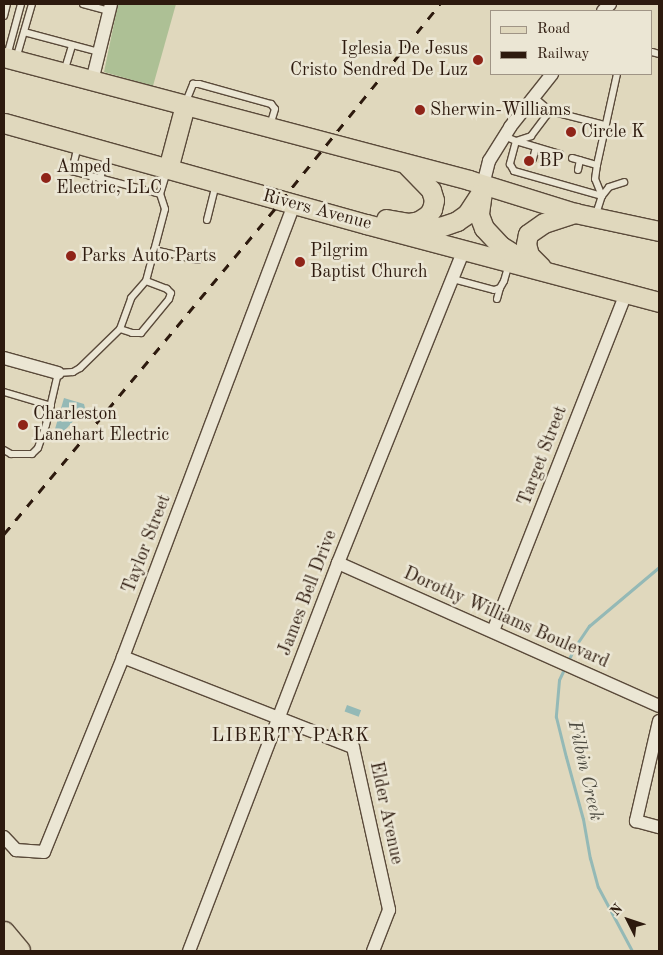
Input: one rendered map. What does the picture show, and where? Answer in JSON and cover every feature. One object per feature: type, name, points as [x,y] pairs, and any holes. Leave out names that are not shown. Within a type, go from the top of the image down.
[{"type":"highway","points":[[4,933],[19,951]]},
{"type":"main road","points":[[9,58],[484,185],[575,213],[659,231]]},
{"type":"main road","points":[[168,169],[185,105]]},
{"type":"main road","name":"Rivers Avenue","points":[[4,123],[294,205],[659,302]]},
{"type":"main road","points":[[366,224],[386,219],[408,223],[419,221],[428,214],[434,200],[431,190],[406,164]]},
{"type":"main road","points":[[394,231],[406,228],[440,227],[457,221],[475,204],[484,185]]},
{"type":"main road","points":[[484,185],[479,215],[484,228],[501,246],[546,271]]},
{"type":"main road","points":[[546,271],[529,255],[526,244],[528,234],[544,223],[575,213]]},
{"type":"main road","points":[[634,226],[649,240],[659,244]]},
{"type":"main road","points":[[626,294],[641,288],[659,290]]},
{"type":"street","points":[[92,81],[110,7]]},
{"type":"street","points":[[484,185],[489,161],[504,136],[551,75]]},
{"type":"street","name":"Taylor Street","points":[[4,837],[16,850],[44,852],[123,657],[294,205]]},
{"type":"street","name":"James Bell Drive","points":[[189,951],[338,563],[464,250]]},
{"type":"street","name":"Target Street","points":[[493,631],[626,294]]},
{"type":"street","points":[[4,358],[58,373]]},
{"type":"street","name":"Dorothy Williams Boulevard","points":[[338,563],[553,657],[659,706]]},
{"type":"street","name":"Elder Avenue","points":[[123,657],[278,720],[353,747],[389,910],[373,951]]},
{"type":"street","points":[[659,721],[636,821],[659,827]]},
{"type":"lane","points":[[4,16],[7,4]]},
{"type":"lane","points":[[9,58],[20,4]]},
{"type":"lane","points":[[9,58],[24,32],[32,4]]},
{"type":"lane","points":[[83,4],[110,7]]},
{"type":"lane","points":[[24,32],[99,52]]},
{"type":"lane","points":[[64,73],[72,44]]},
{"type":"lane","points":[[602,196],[595,179],[617,75]]},
{"type":"lane","points":[[534,97],[550,111],[605,125]]},
{"type":"lane","points":[[516,141],[531,136],[550,111]]},
{"type":"lane","points":[[504,136],[560,154]]},
{"type":"lane","points":[[516,141],[510,164],[514,171],[529,172],[575,184],[602,196]]},
{"type":"lane","points":[[78,144],[72,171],[160,194]]},
{"type":"lane","points":[[533,159],[536,147]]},
{"type":"lane","points":[[547,162],[550,151]]},
{"type":"lane","points":[[100,179],[108,152]]},
{"type":"lane","points":[[572,158],[597,165]]},
{"type":"lane","points":[[578,170],[580,160]]},
{"type":"lane","points":[[4,450],[11,454],[32,454],[38,448],[51,406],[58,373],[73,372],[80,368],[120,329],[131,298],[146,281],[165,209],[160,194],[168,169]]},
{"type":"lane","points":[[207,220],[216,182]]},
{"type":"lane","points":[[595,217],[602,196],[609,187],[624,182]]},
{"type":"lane","points":[[154,250],[198,260]]},
{"type":"lane","points":[[497,299],[509,262]]},
{"type":"lane","points":[[452,279],[487,290],[500,288]]},
{"type":"lane","points":[[120,329],[132,334],[141,333],[169,299],[171,293],[167,289],[146,281]]},
{"type":"lane","points":[[4,392],[51,406]]},
{"type":"green space","points":[[118,4],[176,4],[153,86],[104,72]]},
{"type":"water","points":[[64,398],[84,404],[85,408],[58,438],[55,436],[55,429]]},
{"type":"water","points":[[347,705],[361,710],[359,717],[345,712]]},
{"type":"waterway","name":"Filbin Creek","points":[[568,661],[574,648],[589,626],[659,567]]},
{"type":"waterway","name":"Filbin Creek","points":[[565,667],[559,680],[556,717],[583,819],[590,858],[598,887],[632,951]]},
{"type":"railway","points":[[4,534],[281,201],[440,4]]},
{"type":"place","name":"Iglesia De Jesus Cristo Sendred De Luz","points":[[478,60]]},
{"type":"place","name":"Sherwin-Williams","points":[[420,110]]},
{"type":"place","name":"Circle K","points":[[571,132]]},
{"type":"place","name":"BP","points":[[529,161]]},
{"type":"place","name":"Amped Electric, LLC","points":[[46,178]]},
{"type":"place","name":"Parks Auto Parts","points":[[71,256]]},
{"type":"place","name":"Pilgrim Baptist Church","points":[[300,262]]},
{"type":"place","name":"Charleston Lanehart Electric","points":[[23,425]]},
{"type":"district","name":"LIBERTY PARK","points":[[291,737]]}]
